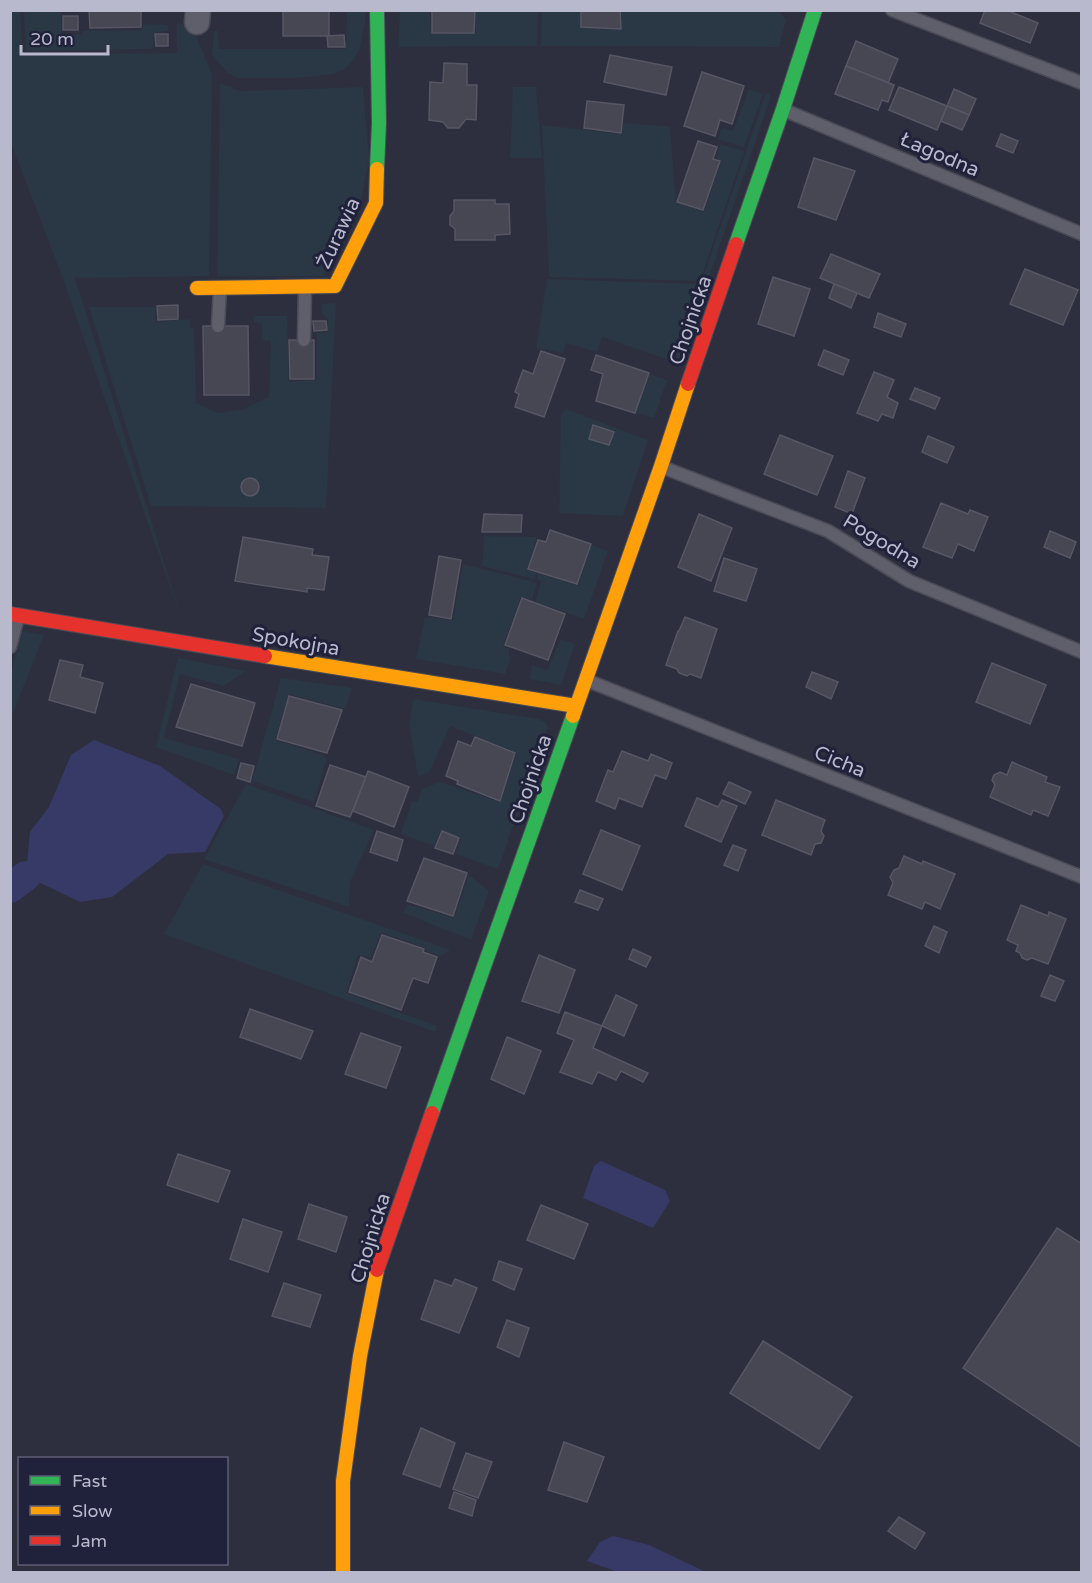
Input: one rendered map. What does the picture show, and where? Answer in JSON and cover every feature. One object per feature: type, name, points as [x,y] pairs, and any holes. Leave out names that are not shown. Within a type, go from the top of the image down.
[{"type":"street","name":"Żurawia","points":[[197,288],[335,286],[376,203],[379,123],[377,10]]},
{"type":"street","name":"Chojnicka","points":[[343,1572],[343,1481],[360,1356],[377,1270],[661,466],[815,10]]},
{"type":"street","name":"Spokojna","points":[[14,615],[576,706]]},
{"type":"lane","points":[[891,10],[1082,83]]},
{"type":"lane","name":"Łagodna","points":[[783,109],[1082,234]]},
{"type":"lane","points":[[304,340],[305,286]]},
{"type":"lane","points":[[218,326],[220,288]]},
{"type":"lane","name":"Pogodna","points":[[661,466],[828,531],[909,581],[1082,652]]},
{"type":"lane","points":[[10,647],[14,615]]},
{"type":"lane","name":"Cicha","points":[[585,679],[1082,877]]},
{"type":"shaded area","points":[[400,10],[430,11],[431,34],[476,33],[476,11],[538,11],[537,46],[398,47]]},
{"type":"shaded area","points":[[778,10],[786,20],[779,47],[541,46],[542,11]]},
{"type":"shaded area","points":[[11,11],[20,11],[23,55],[177,53],[177,23],[189,24],[212,74],[209,276],[75,278],[183,623],[63,279],[11,143]]},
{"type":"shaded area","points":[[24,11],[61,11],[61,34],[82,35],[82,31],[142,30],[143,24],[168,25],[168,31],[153,33],[153,49],[26,51]]},
{"type":"shaded area","points":[[347,11],[366,11],[360,48],[353,61],[344,69],[333,74],[296,78],[238,78],[228,73],[212,53],[214,31],[218,31],[219,49],[346,49]]},
{"type":"shaded area","points":[[220,83],[240,91],[363,87],[369,159],[360,207],[323,276],[217,276]]},
{"type":"shaded area","points":[[513,87],[536,87],[542,158],[510,158]]},
{"type":"shaded area","points":[[749,89],[763,94],[744,147],[717,139],[722,128],[733,131]]},
{"type":"shaded area","points":[[766,92],[771,96],[680,362],[675,361]]},
{"type":"shaded area","points":[[623,123],[670,127],[676,202],[704,212],[721,161],[716,158],[720,144],[744,151],[700,281],[549,277],[542,125],[622,134]]},
{"type":"shaded area","points":[[547,279],[699,284],[672,361],[602,337],[597,352],[566,343],[563,353],[536,348]]},
{"type":"shaded area","points":[[336,303],[326,508],[151,506],[89,307],[155,307],[156,322],[190,319],[190,327],[194,328],[196,403],[218,413],[244,409],[269,397],[271,341],[262,340],[262,324],[254,322],[254,316],[287,316],[289,382],[317,380],[317,333],[328,332],[328,320],[321,312],[322,304]]},
{"type":"shaded area","points":[[650,374],[667,380],[654,418],[636,413]]},
{"type":"shaded area","points":[[566,409],[648,440],[623,516],[559,513],[561,415]]},
{"type":"shaded area","points":[[484,536],[537,537],[527,570],[536,573],[535,579],[482,566]]},
{"type":"shaded area","points":[[591,545],[608,551],[584,619],[535,602],[541,581],[537,580],[538,573],[578,586]]},
{"type":"shaded area","points":[[463,564],[537,583],[532,600],[521,597],[503,646],[509,649],[511,658],[505,674],[416,659],[425,617],[453,620]]},
{"type":"shaded area","points":[[21,631],[44,635],[11,718],[11,674]]},
{"type":"shaded area","points":[[561,639],[575,644],[561,685],[530,679],[532,665],[547,670]]},
{"type":"shaded area","points":[[178,658],[245,671],[224,686],[180,674],[164,738],[239,759],[234,775],[156,747]]},
{"type":"shaded area","points":[[281,678],[352,688],[345,709],[289,694],[275,740],[323,755],[327,759],[314,802],[252,781]]},
{"type":"shaded area","points":[[413,699],[538,719],[545,722],[548,727],[498,869],[455,854],[461,838],[441,830],[434,846],[401,834],[412,801],[417,802],[422,789],[440,782],[500,802],[517,753],[450,726],[430,771],[418,777],[409,725]]},
{"type":"shaded area","points":[[246,784],[374,830],[350,882],[349,907],[204,859]]},
{"type":"shaded area","points":[[203,864],[451,950],[440,956],[381,932],[371,958],[358,955],[346,993],[437,1026],[435,1032],[164,934]]},
{"type":"shaded area","points":[[469,875],[489,891],[471,940],[404,913],[407,904],[454,918]]},
{"type":"water","points":[[94,740],[160,766],[221,809],[224,816],[205,852],[168,854],[112,897],[80,902],[26,876],[30,832],[49,807],[71,755]]},
{"type":"water","points":[[601,1161],[665,1190],[670,1201],[653,1228],[583,1198],[594,1166]]},
{"type":"water","points":[[613,1536],[649,1545],[706,1572],[618,1572],[587,1561],[600,1542]]},
{"type":"building","points":[[89,10],[141,10],[141,27],[90,28]]},
{"type":"building","points":[[283,10],[329,10],[329,36],[283,36]]},
{"type":"building","points":[[432,10],[475,10],[474,33],[432,33]]},
{"type":"building","points":[[581,10],[620,10],[621,29],[581,27]]},
{"type":"building","points":[[985,10],[1006,10],[1038,23],[1030,43],[980,23]]},
{"type":"building","points":[[63,16],[78,16],[78,30],[63,30]]},
{"type":"building","points":[[155,34],[168,34],[168,46],[156,46]]},
{"type":"building","points":[[344,35],[345,47],[328,47],[327,36]]},
{"type":"building","points":[[856,41],[898,59],[888,83],[846,66]]},
{"type":"building","points":[[610,55],[672,67],[666,95],[604,82]]},
{"type":"building","points":[[444,63],[467,64],[467,85],[477,85],[476,120],[466,119],[459,128],[448,128],[443,122],[429,120],[430,82],[443,83]]},
{"type":"building","points":[[846,66],[894,85],[888,102],[882,100],[878,110],[835,94]]},
{"type":"building","points":[[702,72],[744,86],[732,124],[720,120],[715,136],[684,126]]},
{"type":"building","points":[[899,87],[947,106],[937,130],[889,110]]},
{"type":"building","points":[[954,89],[976,99],[969,115],[947,106]]},
{"type":"building","points":[[587,101],[624,105],[621,133],[584,128]]},
{"type":"building","points":[[947,106],[969,115],[962,130],[941,121]]},
{"type":"building","points":[[1001,134],[1018,141],[1013,153],[996,146]]},
{"type":"building","points":[[698,141],[717,147],[713,159],[720,161],[703,210],[677,202]]},
{"type":"building","points":[[814,158],[855,171],[836,220],[798,207]]},
{"type":"building","points":[[454,200],[495,200],[495,204],[509,204],[510,234],[495,235],[495,240],[455,240],[455,229],[450,225]]},
{"type":"building","points":[[831,254],[880,274],[869,298],[820,278]]},
{"type":"building","points":[[1025,269],[1078,290],[1063,325],[1010,304]]},
{"type":"building","points":[[773,277],[810,289],[794,336],[758,324]]},
{"type":"building","points":[[834,284],[857,293],[851,308],[829,298]]},
{"type":"building","points":[[178,305],[178,319],[158,320],[157,306]]},
{"type":"building","points":[[878,313],[906,324],[901,337],[874,327]]},
{"type":"building","points":[[313,321],[326,321],[327,330],[314,331]]},
{"type":"building","points":[[203,326],[248,326],[249,395],[204,395]]},
{"type":"building","points":[[289,340],[314,340],[314,379],[290,379]]},
{"type":"building","points":[[824,350],[849,360],[843,375],[818,365]]},
{"type":"building","points":[[541,351],[565,359],[544,417],[515,407],[519,394],[515,392],[523,370],[533,374]]},
{"type":"building","points":[[596,355],[649,373],[635,413],[596,401],[603,374],[591,370]]},
{"type":"building","points":[[874,372],[894,380],[887,397],[898,403],[893,418],[882,414],[878,421],[857,413]]},
{"type":"building","points":[[915,388],[940,398],[935,409],[910,399]]},
{"type":"building","points":[[593,425],[614,432],[609,445],[589,439]]},
{"type":"building","points":[[780,435],[833,456],[817,495],[764,474]]},
{"type":"building","points":[[928,436],[954,447],[947,463],[922,452]]},
{"type":"building","points":[[848,471],[865,478],[852,514],[835,507]]},
{"type":"building","points":[[250,478],[256,481],[259,487],[256,493],[250,496],[244,493],[241,487],[244,481]]},
{"type":"building","points":[[941,503],[968,514],[970,510],[988,517],[974,551],[958,544],[952,558],[923,547]]},
{"type":"building","points":[[484,514],[522,515],[521,532],[482,532]]},
{"type":"building","points":[[699,514],[732,528],[711,581],[678,567]]},
{"type":"building","points":[[550,530],[591,544],[577,584],[528,569],[538,540],[546,542]]},
{"type":"building","points":[[1050,531],[1076,542],[1070,558],[1044,547]]},
{"type":"building","points":[[243,537],[313,549],[312,555],[329,557],[324,590],[307,588],[307,592],[235,581]]},
{"type":"building","points":[[439,556],[461,560],[451,619],[429,615]]},
{"type":"building","points":[[724,558],[757,569],[746,601],[714,591]]},
{"type":"building","points":[[522,598],[565,614],[548,660],[505,645]]},
{"type":"building","points":[[685,617],[717,629],[701,678],[690,674],[687,676],[666,665]]},
{"type":"building","points":[[60,660],[83,665],[80,677],[103,683],[95,713],[49,700]]},
{"type":"building","points":[[992,663],[1046,685],[1030,724],[976,702]]},
{"type":"building","points":[[812,672],[838,682],[831,699],[806,687]]},
{"type":"building","points":[[191,684],[255,703],[242,746],[176,727]]},
{"type":"building","points":[[289,696],[342,710],[327,753],[277,739]]},
{"type":"building","points":[[475,737],[515,753],[500,801],[457,784],[458,781],[446,776],[458,741],[471,746]]},
{"type":"building","points":[[622,751],[648,761],[651,754],[672,763],[666,779],[655,775],[642,807],[619,798],[615,809],[596,801],[608,770],[613,772]]},
{"type":"building","points":[[1012,762],[1047,777],[1045,782],[1060,787],[1048,816],[1033,810],[1031,815],[990,797],[995,785],[992,780],[994,775],[1000,772],[1007,775]]},
{"type":"building","points":[[241,763],[254,766],[250,782],[237,778]]},
{"type":"building","points":[[330,765],[366,777],[350,817],[316,806]]},
{"type":"building","points":[[368,771],[409,787],[394,827],[353,811]]},
{"type":"building","points":[[729,782],[751,792],[745,804],[723,794]]},
{"type":"building","points":[[697,798],[718,807],[722,800],[737,806],[721,842],[685,826]]},
{"type":"building","points":[[776,800],[825,820],[821,831],[824,836],[821,843],[815,844],[811,855],[762,835]]},
{"type":"building","points":[[601,830],[640,846],[622,890],[583,874]]},
{"type":"building","points":[[377,831],[403,840],[397,861],[370,852]]},
{"type":"building","points":[[442,831],[459,838],[453,854],[435,848]]},
{"type":"building","points":[[733,845],[746,850],[738,871],[724,865]]},
{"type":"building","points":[[904,856],[955,874],[940,909],[925,902],[922,909],[888,895],[893,883],[890,877],[894,870],[899,868]]},
{"type":"building","points":[[424,858],[467,873],[453,916],[407,901]]},
{"type":"building","points":[[580,890],[603,899],[598,910],[575,902]]},
{"type":"building","points":[[1021,905],[1048,916],[1049,912],[1066,919],[1048,964],[1032,958],[1027,960],[1022,958],[1016,951],[1018,945],[1007,940]]},
{"type":"building","points":[[934,926],[947,932],[939,953],[925,946]]},
{"type":"building","points":[[382,935],[424,949],[423,952],[437,957],[428,983],[413,978],[401,1010],[349,992],[361,957],[372,962]]},
{"type":"building","points":[[633,949],[651,957],[646,967],[629,959]]},
{"type":"building","points":[[539,955],[575,970],[559,1013],[522,1001]]},
{"type":"building","points":[[1050,975],[1064,981],[1055,1001],[1041,996]]},
{"type":"building","points":[[616,995],[637,1005],[624,1036],[602,1026]]},
{"type":"building","points":[[250,1009],[313,1031],[301,1059],[240,1037]]},
{"type":"building","points":[[565,1012],[602,1026],[593,1048],[648,1073],[643,1082],[621,1071],[616,1080],[598,1072],[592,1084],[560,1072],[574,1040],[557,1033]]},
{"type":"building","points":[[361,1033],[401,1047],[386,1088],[345,1074]]},
{"type":"building","points":[[507,1037],[541,1051],[524,1094],[491,1079]]},
{"type":"building","points":[[178,1154],[230,1171],[218,1202],[167,1185]]},
{"type":"building","points":[[309,1204],[347,1217],[336,1252],[298,1239]]},
{"type":"building","points":[[541,1205],[588,1224],[574,1259],[527,1240]]},
{"type":"building","points":[[243,1219],[282,1232],[268,1272],[230,1259]]},
{"type":"building","points":[[1057,1228],[1082,1244],[1082,1448],[963,1368]]},
{"type":"building","points":[[499,1261],[522,1269],[514,1290],[493,1280]]},
{"type":"building","points":[[455,1279],[477,1288],[459,1333],[421,1319],[435,1280],[452,1286]]},
{"type":"building","points":[[284,1283],[321,1295],[310,1327],[272,1316]]},
{"type":"building","points":[[507,1320],[529,1328],[519,1357],[497,1347]]},
{"type":"building","points":[[763,1341],[852,1397],[819,1449],[730,1393]]},
{"type":"building","points":[[421,1428],[455,1443],[440,1487],[403,1474]]},
{"type":"building","points":[[564,1442],[604,1457],[587,1502],[548,1490]]},
{"type":"building","points":[[466,1453],[492,1462],[478,1498],[453,1489]]},
{"type":"building","points":[[454,1492],[476,1500],[472,1516],[449,1508]]},
{"type":"building","points":[[899,1517],[925,1533],[915,1549],[888,1531]]},
{"type":"waterway","points":[[10,888],[26,876]]},
{"type":"traffic: fast","points":[[377,10],[379,123],[377,169]]},
{"type":"traffic: fast","points":[[736,244],[815,10]]},
{"type":"traffic: fast","points":[[432,1113],[573,716]]},
{"type":"traffic: slow","points":[[197,288],[335,286],[376,203],[377,169]]},
{"type":"traffic: slow","points":[[573,716],[688,384]]},
{"type":"traffic: slow","points":[[265,656],[576,706]]},
{"type":"traffic: slow","points":[[343,1572],[343,1481],[360,1356],[377,1270]]},
{"type":"traffic: jam","points":[[688,384],[736,244]]},
{"type":"traffic: jam","points":[[10,614],[265,656]]},
{"type":"traffic: jam","points":[[377,1270],[432,1113]]}]
